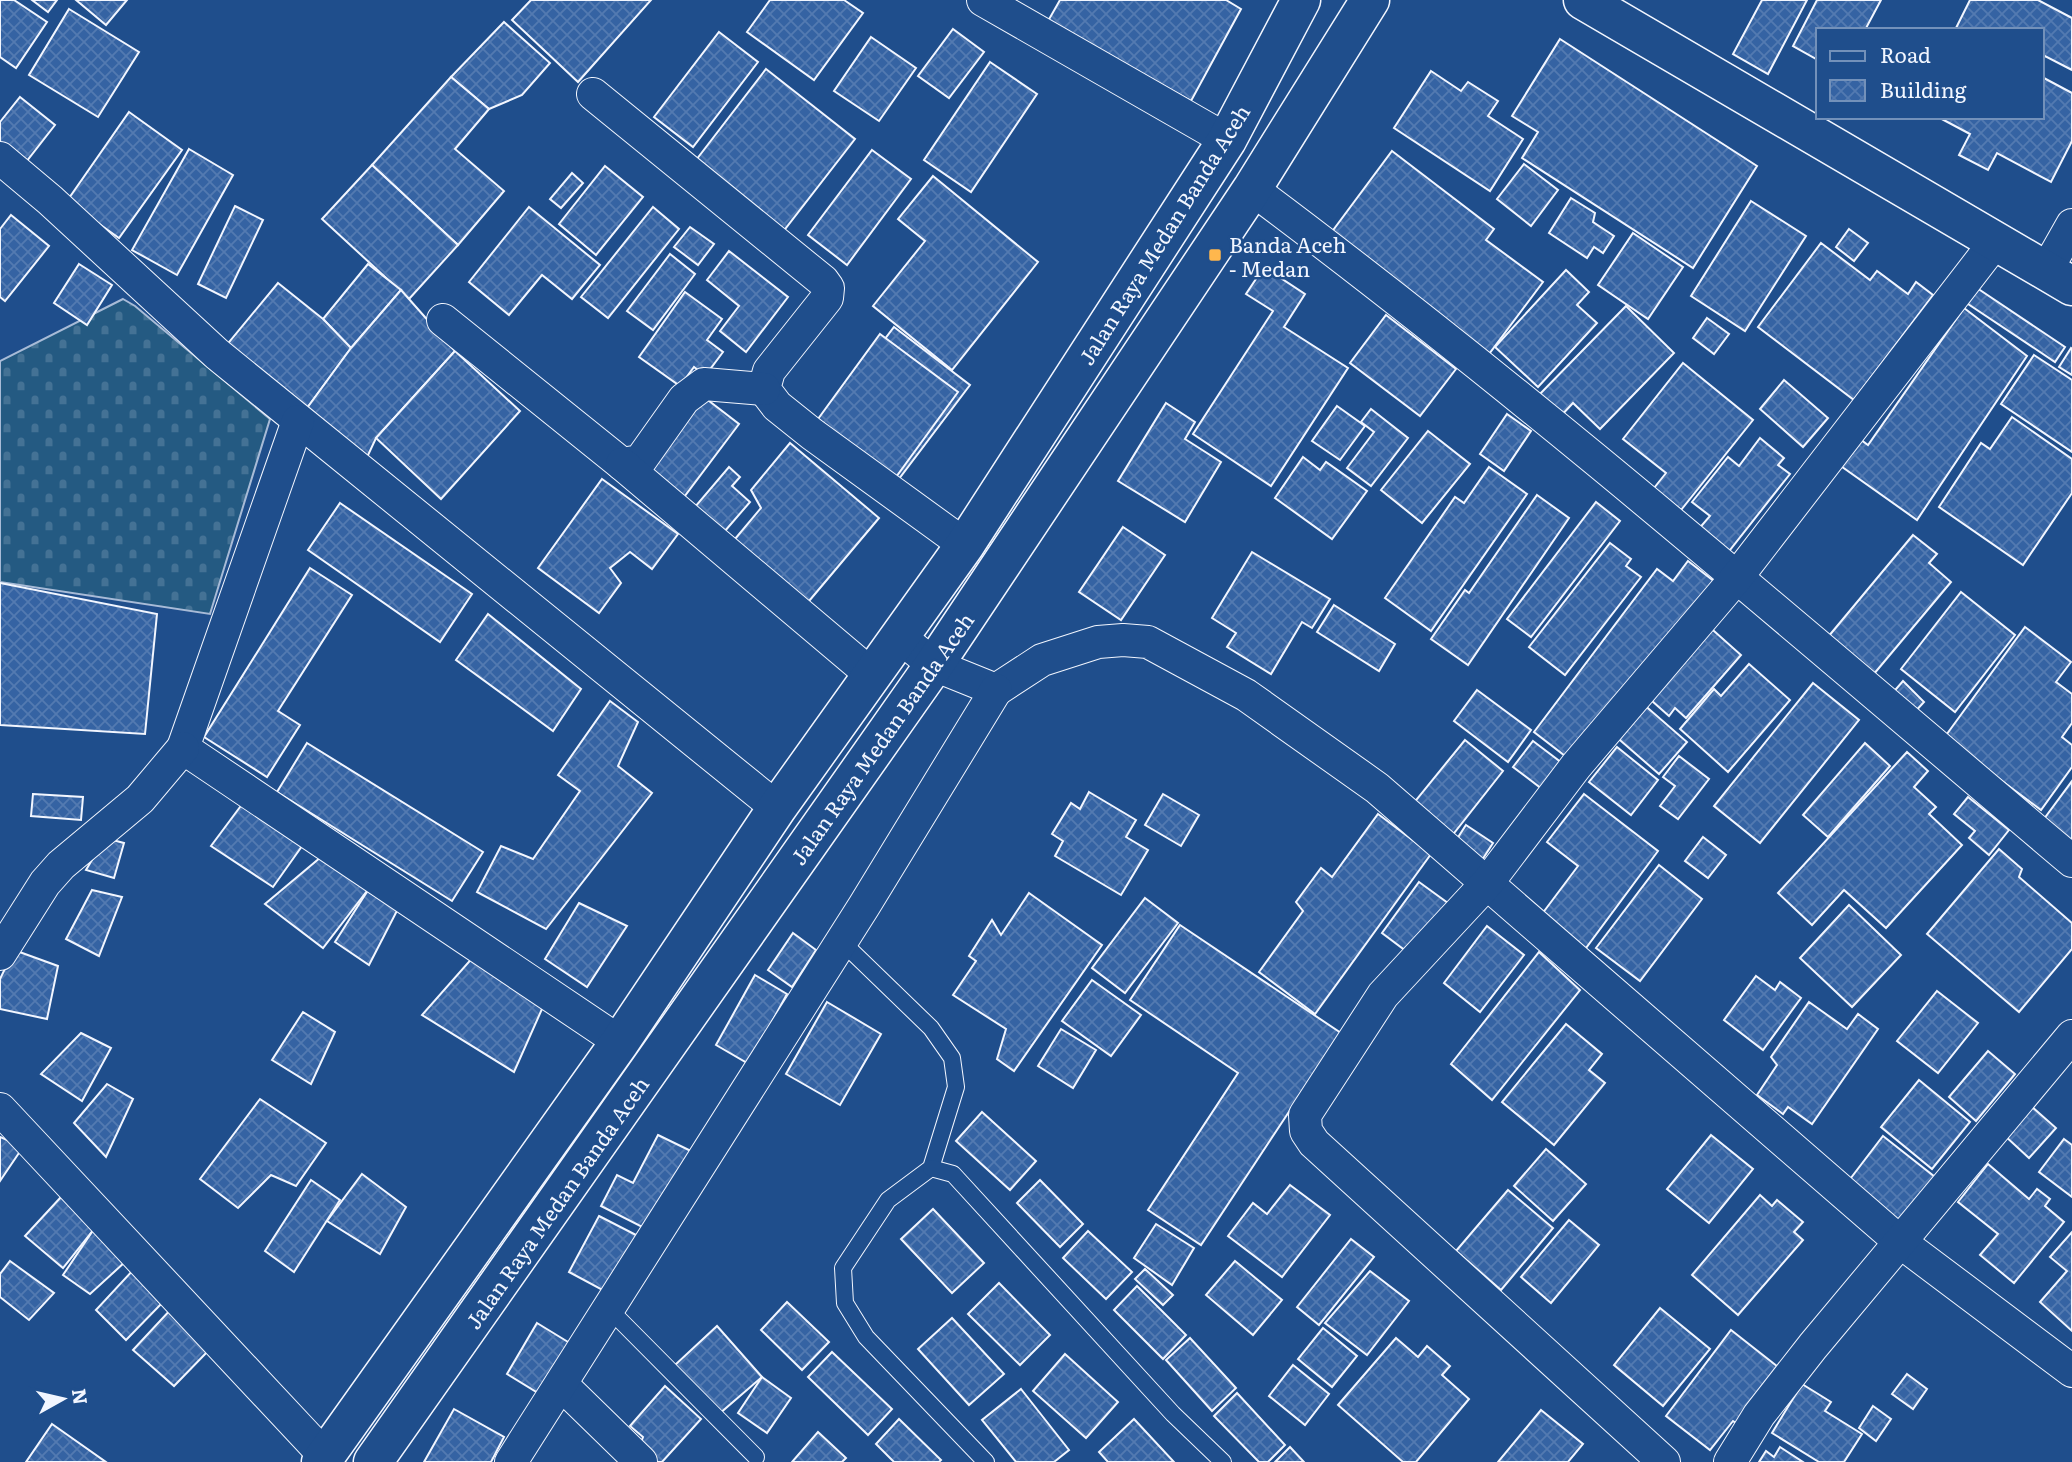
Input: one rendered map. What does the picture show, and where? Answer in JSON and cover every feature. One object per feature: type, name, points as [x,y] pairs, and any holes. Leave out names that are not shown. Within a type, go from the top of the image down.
[{"type":"highway","name":"Jalan Raya Medan Banda Aceh","points":[[323,1459],[620,1042],[777,808],[965,545],[1227,140],[1301,0]]},
{"type":"highway","name":"Jalan Raya Medan Banda Aceh","points":[[373,1462],[933,665],[1252,189],[1370,0]]},
{"type":"highway","points":[[1583,0],[2059,278]]},
{"type":"street","points":[[983,0],[1227,140]]},
{"type":"street","points":[[593,94],[783,246],[828,288],[827,298],[769,372],[764,389],[769,398],[812,434],[965,545]]},
{"type":"street","points":[[0,159],[50,200],[159,302],[298,421],[777,808]]},
{"type":"street","points":[[1252,189],[1357,267],[1737,578],[2072,860]]},
{"type":"street","points":[[2059,278],[2072,225]]},
{"type":"street","points":[[1664,1462],[1314,1143],[1307,1131],[1305,1115],[1383,995],[1488,882],[1576,766],[1737,578],[1996,242]]},
{"type":"street","points":[[443,320],[622,464],[873,676]]},
{"type":"street","points":[[622,464],[640,461],[684,399],[704,384],[764,389]]},
{"type":"street","points":[[0,954],[45,883],[68,859],[140,799],[183,748],[298,421]]},
{"type":"street","points":[[901,638],[933,665],[996,690]]},
{"type":"street","points":[[511,1462],[996,690],[1041,660],[1098,642],[1124,640],[1148,642],[1246,695],[1367,780],[1488,882],[1899,1241],[2072,1371]]},
{"type":"street","points":[[183,748],[620,1042]]},
{"type":"street","points":[[1730,1462],[1759,1415],[1899,1241],[2072,1036]]},
{"type":"street","points":[[0,1109],[323,1459]]},
{"type":"street","points":[[561,1384],[641,1462]]},
{"type":"lane","points":[[840,940],[930,1028],[952,1058],[956,1087],[931,1168],[888,1200],[843,1268],[845,1303],[866,1337],[986,1462]]},
{"type":"lane","points":[[931,1168],[954,1174],[1174,1414],[1223,1462]]},
{"type":"lane","points":[[608,1308],[756,1457]]},
{"type":"green space","points":[[123,299],[135,306],[270,419],[210,614],[0,582],[0,361]]},
{"type":"building","points":[[0,0],[14,0],[47,22],[16,68],[0,57]]},
{"type":"building","points":[[32,0],[57,0],[48,12]]},
{"type":"building","points":[[76,0],[127,0],[106,25]]},
{"type":"building","points":[[531,0],[651,0],[578,82],[512,20]]},
{"type":"building","points":[[770,0],[844,0],[863,13],[814,80],[747,32]]},
{"type":"building","points":[[1060,0],[1226,0],[1241,9],[1191,101],[1048,21]]},
{"type":"building","points":[[1762,0],[1807,0],[1768,74],[1733,54]]},
{"type":"building","points":[[1817,0],[1881,0],[1866,28],[1816,28],[1816,59],[1793,46]]},
{"type":"building","points":[[1970,0],[2038,0],[2072,18],[2072,70],[2044,58],[2044,28],[1956,28]]},
{"type":"building","points":[[69,9],[139,52],[98,117],[29,75]]},
{"type":"building","points":[[504,22],[550,63],[522,95],[489,109],[451,77]]},
{"type":"building","points":[[953,29],[984,52],[949,98],[918,76]]},
{"type":"building","points":[[719,32],[758,62],[693,147],[654,117]]},
{"type":"building","points":[[871,37],[916,68],[879,121],[834,91]]},
{"type":"building","points":[[1560,39],[1757,166],[1693,268],[1522,158],[1538,132],[1512,116]]},
{"type":"building","points":[[990,62],[1037,94],[971,192],[924,160]]},
{"type":"building","points":[[766,69],[855,139],[782,233],[693,164]]},
{"type":"building","points":[[1431,71],[1461,91],[1468,82],[1498,101],[1488,116],[1523,139],[1490,191],[1394,128]]},
{"type":"building","points":[[451,77],[489,109],[455,149],[504,191],[458,245],[372,165]]},
{"type":"building","points":[[2044,78],[2072,93],[2072,141],[2051,182],[1997,153],[1988,170],[1959,155],[1970,134],[1942,119],[2044,119]]},
{"type":"building","points":[[20,97],[55,125],[26,162],[0,142],[0,122]]},
{"type":"building","points":[[129,112],[182,150],[119,238],[67,201]]},
{"type":"building","points":[[189,149],[233,175],[177,275],[132,250]]},
{"type":"building","points":[[872,150],[911,179],[847,265],[808,235]]},
{"type":"building","points":[[1392,151],[1494,229],[1486,240],[1543,282],[1486,358],[1328,237]]},
{"type":"building","points":[[1524,164],[1558,190],[1531,226],[1497,199]]},
{"type":"building","points":[[372,165],[458,245],[409,299],[322,219]]},
{"type":"building","points":[[605,166],[643,197],[596,255],[559,224]]},
{"type":"building","points":[[572,173],[583,183],[561,208],[550,199]]},
{"type":"building","points":[[933,176],[1038,262],[952,370],[873,306],[925,241],[898,219]]},
{"type":"building","points":[[1571,198],[1595,213],[1593,222],[1614,236],[1603,253],[1594,247],[1587,258],[1549,233]]},
{"type":"building","points":[[1751,201],[1806,236],[1745,331],[1691,296]]},
{"type":"building","points":[[235,206],[263,220],[226,298],[198,284]]},
{"type":"building","points":[[529,207],[600,265],[572,299],[542,275],[509,315],[469,282]]},
{"type":"building","points":[[653,207],[679,229],[608,318],[581,297]]},
{"type":"building","points":[[11,215],[49,246],[5,301],[0,297],[0,229]]},
{"type":"building","points":[[690,227],[714,244],[698,265],[674,247]]},
{"type":"building","points":[[1849,229],[1868,243],[1854,261],[1836,247]]},
{"type":"building","points":[[1633,233],[1683,267],[1648,319],[1598,285]]},
{"type":"building","points":[[1821,243],[1870,280],[1877,271],[1908,294],[1916,282],[1933,295],[1854,400],[1758,327]]},
{"type":"building","points":[[729,251],[788,297],[746,352],[720,331],[739,306],[707,280]]},
{"type":"building","points":[[670,254],[695,274],[653,330],[627,311]]},
{"type":"building","points":[[79,264],[112,285],[87,325],[54,303]]},
{"type":"building","points":[[368,264],[401,290],[351,348],[323,319]]},
{"type":"building","points":[[1264,267],[1305,294],[1284,327],[1348,368],[1271,486],[1193,434],[1273,311],[1246,294]]},
{"type":"building","points":[[1566,270],[1589,292],[1577,305],[1597,323],[1538,387],[1495,347]]},
{"type":"building","points":[[278,283],[323,319],[351,348],[299,419],[220,353]]},
{"type":"building","points":[[1971,284],[2065,347],[2055,362],[1962,300]]},
{"type":"building","points":[[401,290],[455,351],[376,438],[362,468],[299,419],[351,348]]},
{"type":"building","points":[[685,292],[722,319],[707,340],[723,352],[705,376],[694,367],[680,386],[639,357]]},
{"type":"building","points":[[1626,306],[1674,353],[1600,429],[1573,403],[1558,419],[1536,398]]},
{"type":"building","points":[[1964,308],[2027,356],[1917,520],[1838,464],[1857,437],[1868,445]]},
{"type":"building","points":[[1386,315],[1456,369],[1420,416],[1350,363]]},
{"type":"building","points":[[1707,318],[1729,334],[1714,354],[1693,338]]},
{"type":"building","points":[[894,327],[970,385],[892,488],[816,430]]},
{"type":"building","points":[[880,334],[958,392],[896,477],[818,419]]},
{"type":"building","points":[[2072,349],[2072,375],[2059,367]]},
{"type":"building","points":[[455,351],[520,411],[441,499],[376,438]]},
{"type":"building","points":[[2034,355],[2072,380],[2072,452],[2001,404]]},
{"type":"building","points":[[1683,363],[1753,420],[1681,510],[1654,488],[1666,473],[1623,439]]},
{"type":"building","points":[[1784,380],[1828,418],[1803,447],[1760,409]]},
{"type":"building","points":[[700,394],[739,424],[681,501],[642,472]]},
{"type":"building","points":[[1166,403],[1195,422],[1185,439],[1221,462],[1185,522],[1118,481]]},
{"type":"building","points":[[1337,406],[1365,426],[1340,460],[1312,441]]},
{"type":"building","points":[[1371,409],[1408,438],[1371,486],[1347,468],[1374,432],[1361,422]]},
{"type":"building","points":[[1507,414],[1531,431],[1504,471],[1480,454]]},
{"type":"building","points":[[2012,417],[2072,459],[2072,493],[2023,565],[1939,507],[1981,443],[1990,449]]},
{"type":"building","points":[[1428,431],[1470,464],[1422,523],[1381,490]]},
{"type":"building","points":[[1760,438],[1784,458],[1778,465],[1790,474],[1726,555],[1697,531],[1710,516],[1692,502],[1728,457],[1739,466]]},
{"type":"building","points":[[790,443],[879,518],[804,607],[730,545],[761,508],[751,490]]},
{"type":"building","points":[[1303,457],[1320,470],[1326,462],[1367,491],[1332,539],[1275,498]]},
{"type":"building","points":[[729,467],[740,477],[732,486],[750,502],[718,539],[689,514]]},
{"type":"building","points":[[1489,467],[1527,494],[1431,631],[1385,598],[1455,497],[1464,503]]},
{"type":"building","points":[[602,479],[678,534],[652,569],[630,552],[610,568],[621,583],[599,613],[538,568]]},
{"type":"building","points":[[1537,495],[1569,518],[1468,665],[1431,639],[1465,590],[1469,593]]},
{"type":"building","points":[[1596,502],[1620,521],[1531,637],[1507,619]]},
{"type":"building","points":[[340,503],[472,594],[440,642],[308,550]]},
{"type":"building","points":[[1123,527],[1165,555],[1121,620],[1079,592]]},
{"type":"building","points":[[1913,535],[1937,554],[1929,563],[1951,582],[1868,681],[1823,643]]},
{"type":"building","points":[[1610,543],[1631,559],[1626,566],[1641,577],[1565,675],[1529,647]]},
{"type":"building","points":[[1252,552],[1330,599],[1312,628],[1302,622],[1271,674],[1227,647],[1236,633],[1212,618]]},
{"type":"building","points":[[1688,561],[1715,582],[1573,762],[1534,732],[1657,569],[1673,581]]},
{"type":"building","points":[[310,568],[352,595],[278,711],[300,725],[267,777],[204,737]]},
{"type":"building","points":[[0,583],[157,614],[145,734],[0,725]]},
{"type":"building","points":[[1961,592],[2015,635],[1955,712],[1901,669]]},
{"type":"building","points":[[1334,605],[1395,644],[1379,671],[1317,632]]},
{"type":"building","points":[[488,614],[581,689],[553,731],[456,660]]},
{"type":"building","points":[[1705,623],[1741,655],[1686,718],[1675,708],[1669,716],[1644,694]]},
{"type":"building","points":[[2025,627],[2071,662],[2056,682],[2072,694],[2072,723],[2062,737],[2072,745],[2072,767],[2041,810],[1944,738]]},
{"type":"building","points":[[1749,664],[1790,700],[1728,772],[1680,729],[1714,689],[1721,696]]},
{"type":"building","points":[[1903,681],[1924,702],[1912,715],[1890,696]]},
{"type":"building","points":[[1813,683],[1859,720],[1760,843],[1714,806]]},
{"type":"building","points":[[1477,690],[1531,730],[1508,762],[1454,721]]},
{"type":"building","points":[[610,701],[638,722],[618,766],[652,793],[546,929],[477,892],[501,846],[533,859],[580,791],[558,775]]},
{"type":"building","points":[[1642,703],[1687,742],[1659,774],[1614,735]]},
{"type":"building","points":[[1465,740],[1503,771],[1447,842],[1408,810]]},
{"type":"building","points":[[1533,741],[1566,766],[1546,792],[1513,767]]},
{"type":"building","points":[[307,743],[483,852],[452,901],[277,792]]},
{"type":"building","points":[[1865,743],[1890,766],[1828,837],[1803,815]]},
{"type":"building","points":[[1617,747],[1658,780],[1631,815],[1589,782]]},
{"type":"building","points":[[1907,752],[1928,771],[1914,787],[1936,807],[1929,814],[1962,845],[1886,928],[1844,890],[1812,925],[1778,893]]},
{"type":"building","points":[[1679,756],[1709,779],[1678,819],[1660,806],[1675,786],[1663,777]]},
{"type":"building","points":[[2072,781],[2072,853],[2038,827]]},
{"type":"building","points":[[1089,792],[1136,820],[1126,837],[1148,850],[1121,895],[1055,856],[1063,841],[1052,834],[1071,803],[1080,809]]},
{"type":"building","points":[[33,794],[83,797],[81,820],[31,816]]},
{"type":"building","points":[[1163,794],[1199,815],[1181,846],[1145,825]]},
{"type":"building","points":[[1584,794],[1658,851],[1583,952],[1539,918],[1578,866],[1547,842]]},
{"type":"building","points":[[1968,797],[2009,830],[1989,855],[1969,838],[1975,831],[1954,814]]},
{"type":"building","points":[[243,803],[307,839],[273,887],[211,846]]},
{"type":"building","points":[[1378,814],[1431,854],[1315,1014],[1259,972],[1303,911],[1296,902],[1321,868],[1332,877]]},
{"type":"building","points":[[1466,825],[1493,843],[1482,860],[1455,842]]},
{"type":"building","points":[[1703,837],[1726,855],[1708,878],[1685,861]]},
{"type":"building","points":[[105,838],[124,843],[114,878],[86,870]]},
{"type":"building","points":[[1999,849],[2022,869],[2019,877],[2072,923],[2072,949],[2019,1012],[1927,934]]},
{"type":"building","points":[[321,857],[370,887],[323,948],[265,904]]},
{"type":"building","points":[[1659,865],[1702,899],[1640,981],[1596,948]]},
{"type":"building","points":[[1419,882],[1452,906],[1414,957],[1382,933]]},
{"type":"building","points":[[370,887],[401,903],[369,965],[335,942]]},
{"type":"building","points":[[92,890],[122,897],[99,956],[66,939]]},
{"type":"building","points":[[1029,893],[1102,945],[1014,1071],[997,1059],[1006,1029],[953,995],[976,961],[969,956],[992,920],[1001,935]]},
{"type":"building","points":[[1145,898],[1178,923],[1125,993],[1092,968]]},
{"type":"building","points":[[579,903],[627,926],[587,987],[545,959]]},
{"type":"building","points":[[1849,905],[1901,955],[1852,1007],[1800,958]]},
{"type":"building","points":[[1180,925],[1341,1033],[1201,1245],[1148,1210],[1238,1073],[1130,1000]]},
{"type":"building","points":[[1487,926],[1524,955],[1480,1012],[1444,983]]},
{"type":"building","points":[[793,933],[816,950],[792,987],[768,970]]},
{"type":"building","points":[[14,950],[58,966],[47,1019],[0,1009],[0,979]]},
{"type":"building","points":[[1539,952],[1580,990],[1492,1100],[1451,1064]]},
{"type":"building","points":[[474,956],[546,1000],[514,1072],[422,1015]]},
{"type":"building","points":[[755,975],[787,994],[749,1064],[716,1045]]},
{"type":"building","points":[[1756,976],[1775,990],[1780,982],[1801,998],[1763,1050],[1724,1020]]},
{"type":"building","points":[[1092,980],[1141,1015],[1111,1056],[1062,1021]]},
{"type":"building","points":[[1937,991],[1978,1023],[1938,1073],[1897,1041]]},
{"type":"building","points":[[827,1002],[881,1034],[840,1105],[786,1074]]},
{"type":"building","points":[[1809,1002],[1847,1029],[1858,1014],[1878,1029],[1812,1124],[1788,1107],[1783,1114],[1757,1095],[1777,1065],[1771,1057]]},
{"type":"building","points":[[303,1012],[335,1032],[311,1084],[272,1060]]},
{"type":"building","points":[[1566,1024],[1602,1054],[1589,1070],[1605,1083],[1554,1145],[1502,1102]]},
{"type":"building","points":[[1061,1029],[1096,1050],[1073,1088],[1038,1066]]},
{"type":"building","points":[[81,1033],[111,1048],[82,1101],[41,1074]]},
{"type":"building","points":[[1988,1051],[2015,1074],[1976,1121],[1949,1097]]},
{"type":"building","points":[[1919,1080],[1970,1122],[1932,1169],[1881,1127]]},
{"type":"building","points":[[107,1084],[133,1099],[106,1157],[74,1123]]},
{"type":"building","points":[[260,1099],[326,1143],[296,1186],[271,1175],[238,1208],[200,1179]]},
{"type":"building","points":[[2031,1106],[2056,1128],[2029,1158],[2004,1135]]},
{"type":"building","points":[[982,1112],[1036,1161],[1010,1190],[956,1141]]},
{"type":"building","points":[[658,1135],[693,1152],[652,1232],[601,1206],[617,1175],[633,1183]]},
{"type":"building","points":[[1711,1135],[1753,1169],[1709,1223],[1667,1189]]},
{"type":"building","points":[[1883,1136],[1935,1177],[1895,1227],[1844,1187]]},
{"type":"building","points":[[0,1137],[23,1147],[0,1181]]},
{"type":"building","points":[[2064,1139],[2072,1145],[2072,1197],[2039,1172]]},
{"type":"building","points":[[1546,1149],[1586,1184],[1553,1221],[1514,1186]]},
{"type":"building","points":[[1988,1164],[2029,1199],[2037,1189],[2050,1199],[2045,1206],[2064,1222],[2014,1283],[1980,1255],[1998,1234],[1958,1202]]},
{"type":"building","points":[[362,1174],[406,1207],[380,1254],[327,1221]]},
{"type":"building","points":[[311,1180],[340,1200],[294,1272],[265,1251]]},
{"type":"building","points":[[1040,1180],[1083,1224],[1060,1247],[1017,1203]]},
{"type":"building","points":[[1290,1185],[1330,1215],[1282,1277],[1228,1236],[1253,1203],[1267,1214]]},
{"type":"building","points":[[1508,1190],[1553,1228],[1501,1290],[1456,1251]]},
{"type":"building","points":[[1760,1195],[1772,1206],[1777,1200],[1803,1222],[1794,1232],[1803,1240],[1738,1315],[1692,1275]]},
{"type":"building","points":[[61,1197],[94,1229],[63,1268],[25,1236]]},
{"type":"building","points":[[933,1209],[984,1263],[952,1293],[901,1239]]},
{"type":"building","points":[[599,1216],[638,1236],[608,1293],[569,1272]]},
{"type":"building","points":[[1569,1220],[1599,1245],[1551,1303],[1521,1277]]},
{"type":"building","points":[[1156,1224],[1194,1248],[1172,1285],[1134,1258]]},
{"type":"building","points":[[94,1229],[125,1262],[90,1294],[63,1275]]},
{"type":"building","points":[[1088,1231],[1132,1272],[1106,1299],[1063,1258]]},
{"type":"building","points":[[2072,1232],[2072,1331],[2040,1302],[2067,1271],[2050,1257]]},
{"type":"building","points":[[1351,1239],[1374,1257],[1319,1325],[1297,1307]]},
{"type":"building","points":[[10,1261],[54,1293],[29,1320],[0,1297],[0,1274]]},
{"type":"building","points":[[1235,1261],[1282,1300],[1253,1335],[1206,1295]]},
{"type":"building","points":[[135,1268],[165,1300],[126,1340],[96,1310]]},
{"type":"building","points":[[1145,1269],[1173,1295],[1163,1305],[1135,1279]]},
{"type":"building","points":[[1370,1271],[1409,1301],[1367,1355],[1325,1323]]},
{"type":"building","points":[[999,1283],[1050,1335],[1020,1365],[968,1314]]},
{"type":"building","points":[[1137,1286],[1186,1335],[1163,1359],[1114,1310]]},
{"type":"building","points":[[787,1302],[829,1342],[802,1370],[761,1330]]},
{"type":"building","points":[[173,1307],[211,1348],[174,1386],[133,1350]]},
{"type":"building","points":[[1660,1308],[1710,1349],[1663,1406],[1614,1365]]},
{"type":"building","points":[[952,1318],[1004,1374],[969,1405],[918,1349]]},
{"type":"building","points":[[537,1323],[573,1345],[543,1396],[507,1374]]},
{"type":"building","points":[[717,1326],[762,1377],[719,1414],[675,1365]]},
{"type":"building","points":[[1323,1328],[1357,1356],[1332,1387],[1298,1359]]},
{"type":"building","points":[[1731,1330],[1782,1370],[1740,1426],[1733,1421],[1710,1450],[1666,1416]]},
{"type":"building","points":[[1190,1338],[1236,1388],[1212,1411],[1166,1360]]},
{"type":"building","points":[[1396,1338],[1418,1357],[1427,1346],[1450,1366],[1442,1375],[1469,1399],[1416,1462],[1403,1462],[1338,1405]]},
{"type":"building","points":[[832,1352],[892,1409],[868,1435],[808,1377]]},
{"type":"building","points":[[1065,1354],[1118,1402],[1086,1438],[1033,1391]]},
{"type":"building","points":[[1293,1365],[1329,1394],[1305,1425],[1269,1396]]},
{"type":"building","points":[[1907,1374],[1927,1389],[1913,1409],[1892,1394]]},
{"type":"building","points":[[762,1377],[791,1398],[767,1433],[738,1413]]},
{"type":"building","points":[[1802,1384],[1831,1402],[1825,1411],[1862,1434],[1844,1462],[1819,1462],[1772,1433]]},
{"type":"building","points":[[665,1386],[701,1419],[662,1462],[654,1462],[636,1456],[643,1437],[630,1426]]},
{"type":"building","points":[[1021,1389],[1069,1450],[1054,1462],[1016,1462],[982,1420]]},
{"type":"building","points":[[1237,1393],[1285,1445],[1268,1462],[1259,1462],[1214,1416]]},
{"type":"building","points":[[1873,1406],[1891,1419],[1876,1441],[1859,1428]]},
{"type":"building","points":[[454,1409],[504,1437],[491,1462],[424,1462]]},
{"type":"building","points":[[1541,1410],[1583,1444],[1568,1462],[1498,1462]]},
{"type":"building","points":[[899,1419],[941,1460],[939,1462],[894,1462],[876,1444]]},
{"type":"building","points":[[1134,1419],[1174,1462],[1108,1462],[1099,1452]]},
{"type":"building","points":[[52,1424],[106,1462],[26,1462]]},
{"type":"building","points":[[818,1432],[846,1458],[842,1462],[792,1462]]},
{"type":"building","points":[[1290,1447],[1304,1462],[1275,1462]]},
{"type":"building","points":[[1780,1447],[1803,1462],[1759,1462],[1766,1451],[1774,1457]]},
{"type":"place","name":"Banda Aceh - Medan","points":[[1215,255]]}]
